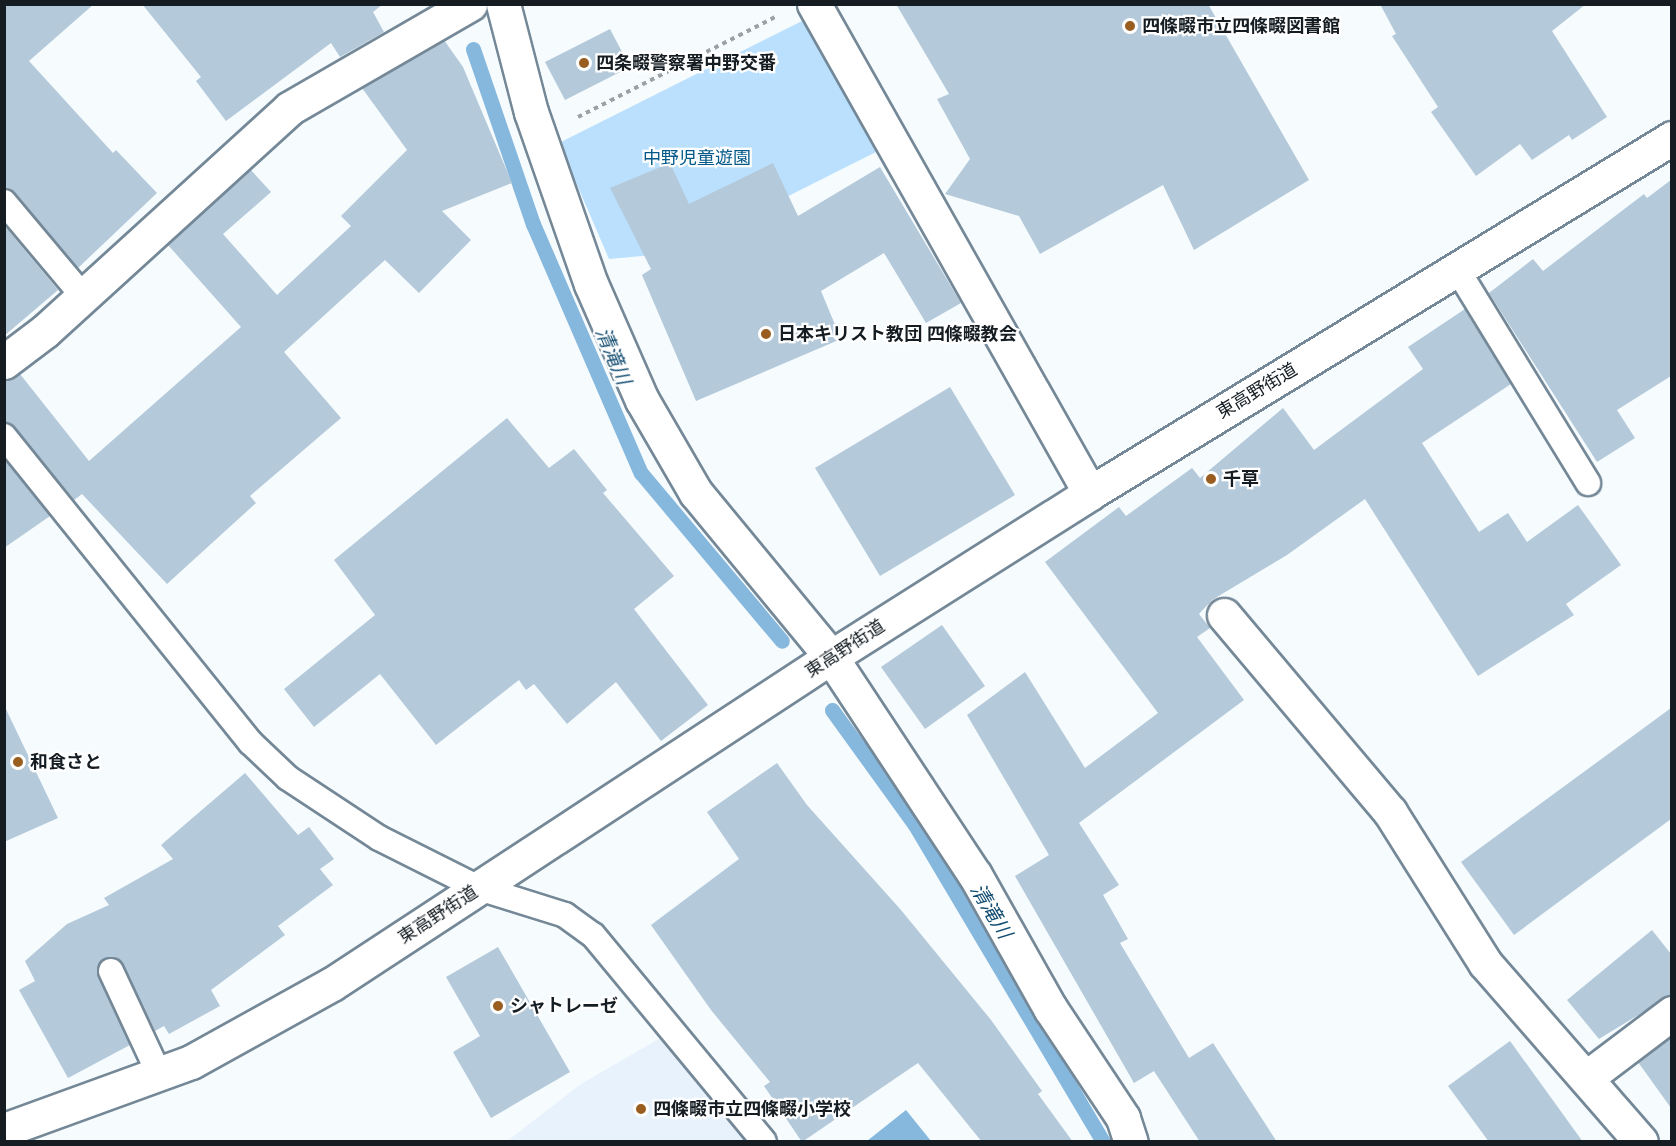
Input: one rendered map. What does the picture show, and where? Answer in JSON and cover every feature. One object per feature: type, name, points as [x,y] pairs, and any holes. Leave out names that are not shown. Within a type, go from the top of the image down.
[{"type":"street","points":[[4,362],[83,296],[290,108],[470,4]]},
{"type":"street","points":[[503,4],[539,137],[591,284],[642,400],[696,493],[831,657],[975,875],[1050,1008],[1123,1118],[1131,1142]]},
{"type":"street","points":[[814,4],[1090,493]]},
{"type":"street","name":"東高野街道","points":[[4,1130],[191,1062],[332,984],[831,657],[1090,493],[1671,138]]},
{"type":"street","points":[[1224,615],[1390,812],[1485,963],[1641,1142]]},
{"type":"street","points":[[1586,1078],[1671,1012]]},
{"type":"lane","points":[[4,202],[83,296]]},
{"type":"lane","points":[[1457,269],[1588,483]]},
{"type":"lane","points":[[4,436],[249,742],[288,778],[379,838],[479,888],[565,915],[593,934],[764,1142]]},
{"type":"lane","points":[[111,970],[159,1074]]},
{"type":"path","points":[[539,137],[779,15]]},
{"type":"shaded area","name":"四條畷市立四條畷小学校","points":[[669,1033],[761,1142],[506,1142],[581,1084]]},
{"type":"shaded area","points":[[906,1110],[931,1141],[867,1141]]},
{"type":"green space","name":"中野児童遊園","points":[[804,20],[876,152],[675,253],[609,259],[559,143]]},
{"type":"building","points":[[4,4],[94,4],[29,61],[113,153],[116,150],[157,193],[78,268],[15,193],[4,188]]},
{"type":"building","points":[[142,4],[383,4],[373,12],[384,32],[340,57],[331,43],[226,121],[196,81],[201,77]]},
{"type":"building","points":[[896,4],[1208,4],[1309,180],[1194,250],[1163,185],[1040,254],[1019,216],[945,194],[970,159],[937,99],[949,94]]},
{"type":"building","points":[[1380,4],[1586,4],[1552,31],[1607,117],[1572,140],[1569,135],[1532,160],[1520,144],[1476,176],[1431,112],[1438,107],[1392,36],[1396,34]]},
{"type":"building","points":[[610,29],[630,67],[565,100],[545,62]]},
{"type":"building","points":[[444,40],[463,67],[512,183],[442,211],[471,240],[419,293],[385,260],[284,352],[341,418],[250,496],[256,503],[167,584],[82,494],[74,500],[15,427],[4,422],[4,380],[20,374],[89,461],[241,327],[168,245],[250,169],[271,192],[223,234],[277,295],[351,226],[341,216],[407,150],[362,88]]},
{"type":"building","points":[[670,163],[689,204],[773,163],[798,216],[880,167],[961,303],[926,323],[884,253],[821,291],[841,339],[696,401],[642,275],[651,269],[610,188]]},
{"type":"building","points":[[1671,180],[1671,376],[1617,410],[1635,438],[1597,462],[1489,293],[1533,259],[1543,271],[1644,194],[1647,198]]},
{"type":"building","points":[[4,225],[58,290],[4,336]]},
{"type":"building","points":[[1465,309],[1511,384],[1422,443],[1479,532],[1508,513],[1527,542],[1578,505],[1621,565],[1566,604],[1574,615],[1478,676],[1365,499],[1287,555],[1212,600],[1199,614],[1210,628],[1197,637],[1244,700],[1079,823],[1119,885],[1103,895],[1128,939],[1120,943],[1189,1058],[1213,1043],[1277,1142],[1200,1142],[1154,1071],[1134,1083],[1015,876],[1049,855],[967,715],[1025,672],[1085,768],[1158,713],[1045,562],[1119,507],[1126,516],[1192,468],[1200,478],[1283,408],[1314,450],[1423,369],[1408,347]]},
{"type":"building","points":[[950,387],[1015,495],[880,576],[815,468]]},
{"type":"building","points":[[507,418],[549,468],[574,449],[607,490],[603,493],[674,576],[634,609],[708,705],[661,741],[616,682],[567,724],[534,684],[526,690],[519,680],[436,745],[380,674],[314,727],[284,689],[375,615],[334,560]]},
{"type":"building","points":[[4,459],[50,516],[4,548]]},
{"type":"building","points":[[942,625],[985,686],[925,729],[881,667]]},
{"type":"building","name":"和食さと","points":[[4,705],[58,818],[4,842]]},
{"type":"building","points":[[1671,708],[1671,819],[1514,935],[1461,862]]},
{"type":"building","points":[[777,763],[807,805],[901,910],[991,1020],[1042,1091],[1038,1094],[1073,1142],[982,1142],[918,1063],[802,1142],[764,1086],[770,1082],[711,1010],[651,925],[739,859],[707,812]]},
{"type":"building","points":[[245,773],[298,835],[309,827],[334,859],[320,869],[333,885],[278,926],[285,935],[211,990],[220,1006],[169,1034],[164,1026],[155,1031],[120,960],[104,958],[97,969],[98,976],[130,1045],[68,1078],[19,990],[35,981],[25,961],[67,924],[109,905],[104,898],[173,859],[161,845]]},
{"type":"building","points":[[1652,930],[1671,954],[1671,995],[1599,1039],[1567,1000]]},
{"type":"building","name":"シャトレーゼ","points":[[498,947],[570,1072],[491,1118],[453,1052],[480,1036],[446,977]]},
{"type":"building","points":[[1671,1037],[1671,1108],[1638,1062]]},
{"type":"building","points":[[1510,1041],[1583,1142],[1489,1142],[1448,1086]]},
{"type":"waterway","name":"清滝川","points":[[473,49],[533,224],[641,473],[782,641]]},
{"type":"waterway","name":"清滝川","points":[[832,710],[915,825],[1103,1142]]},
{"type":"place","name":"四條畷市立四條畷図書館","points":[[1130,26]]},
{"type":"place","name":"四条畷警察署中野交番","points":[[584,63]]},
{"type":"place","name":"日本キリスト教団 四條畷教会","points":[[766,334]]},
{"type":"place","name":"千草","points":[[1211,479]]},
{"type":"place","name":"和食さと","points":[[18,762]]},
{"type":"place","name":"シャトレーゼ","points":[[498,1006]]},
{"type":"place","name":"四條畷市立四條畷小学校","points":[[641,1109]]}]
